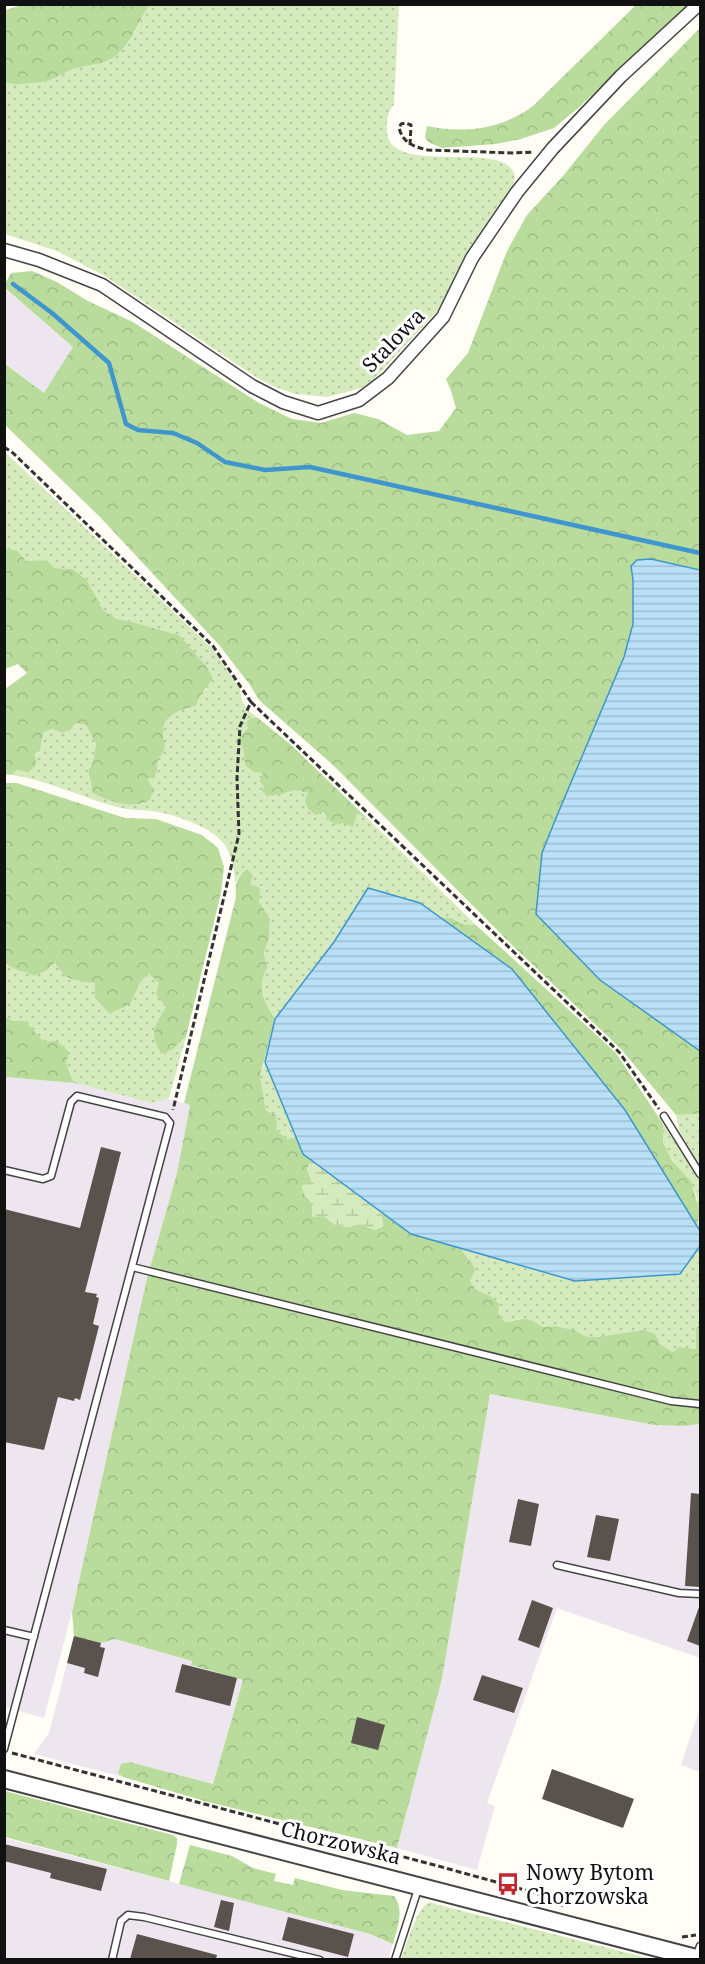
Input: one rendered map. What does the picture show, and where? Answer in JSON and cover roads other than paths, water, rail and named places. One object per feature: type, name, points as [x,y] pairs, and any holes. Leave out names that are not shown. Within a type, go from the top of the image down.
[{"type":"street","name":"Stalowa","points":[[7,255],[39,260],[102,285],[252,386],[283,402],[318,413],[359,400],[388,378],[443,317],[472,258],[517,192],[553,148],[621,76],[699,4]]},
{"type":"street","name":"Chorzowska","points":[[4,1779],[665,1950],[699,1954]]},
{"type":"lane","points":[[4,1170],[43,1179],[51,1176],[71,1102],[77,1096],[165,1117],[170,1123],[4,1750]]},
{"type":"lane","points":[[664,1116],[700,1174]]},
{"type":"lane","points":[[132,1267],[671,1401],[700,1404]]},
{"type":"lane","points":[[557,1565],[679,1593],[700,1594]]},
{"type":"lane","points":[[4,1630],[34,1637]]},
{"type":"lane","points":[[395,1959],[419,1885]]},
{"type":"lane","points":[[112,1959],[122,1921],[128,1915],[307,1958],[320,1959]]},
{"type":"water","points":[[651,559],[700,570],[700,1051],[600,980],[536,914],[542,853],[624,657],[633,624],[631,566],[637,560]]},
{"type":"water","points":[[368,888],[420,903],[512,969],[625,1110],[700,1231],[700,1246],[680,1274],[575,1281],[411,1234],[303,1154],[265,1062],[275,1019],[334,942]]},
{"type":"waterway","points":[[13,284],[52,313],[109,363],[126,424],[138,430],[173,433],[197,443],[225,462],[265,470],[310,467],[700,553]]},
{"type":"place","name":"Nowy Bytom Chorzowska","points":[[508,1884]]}]
